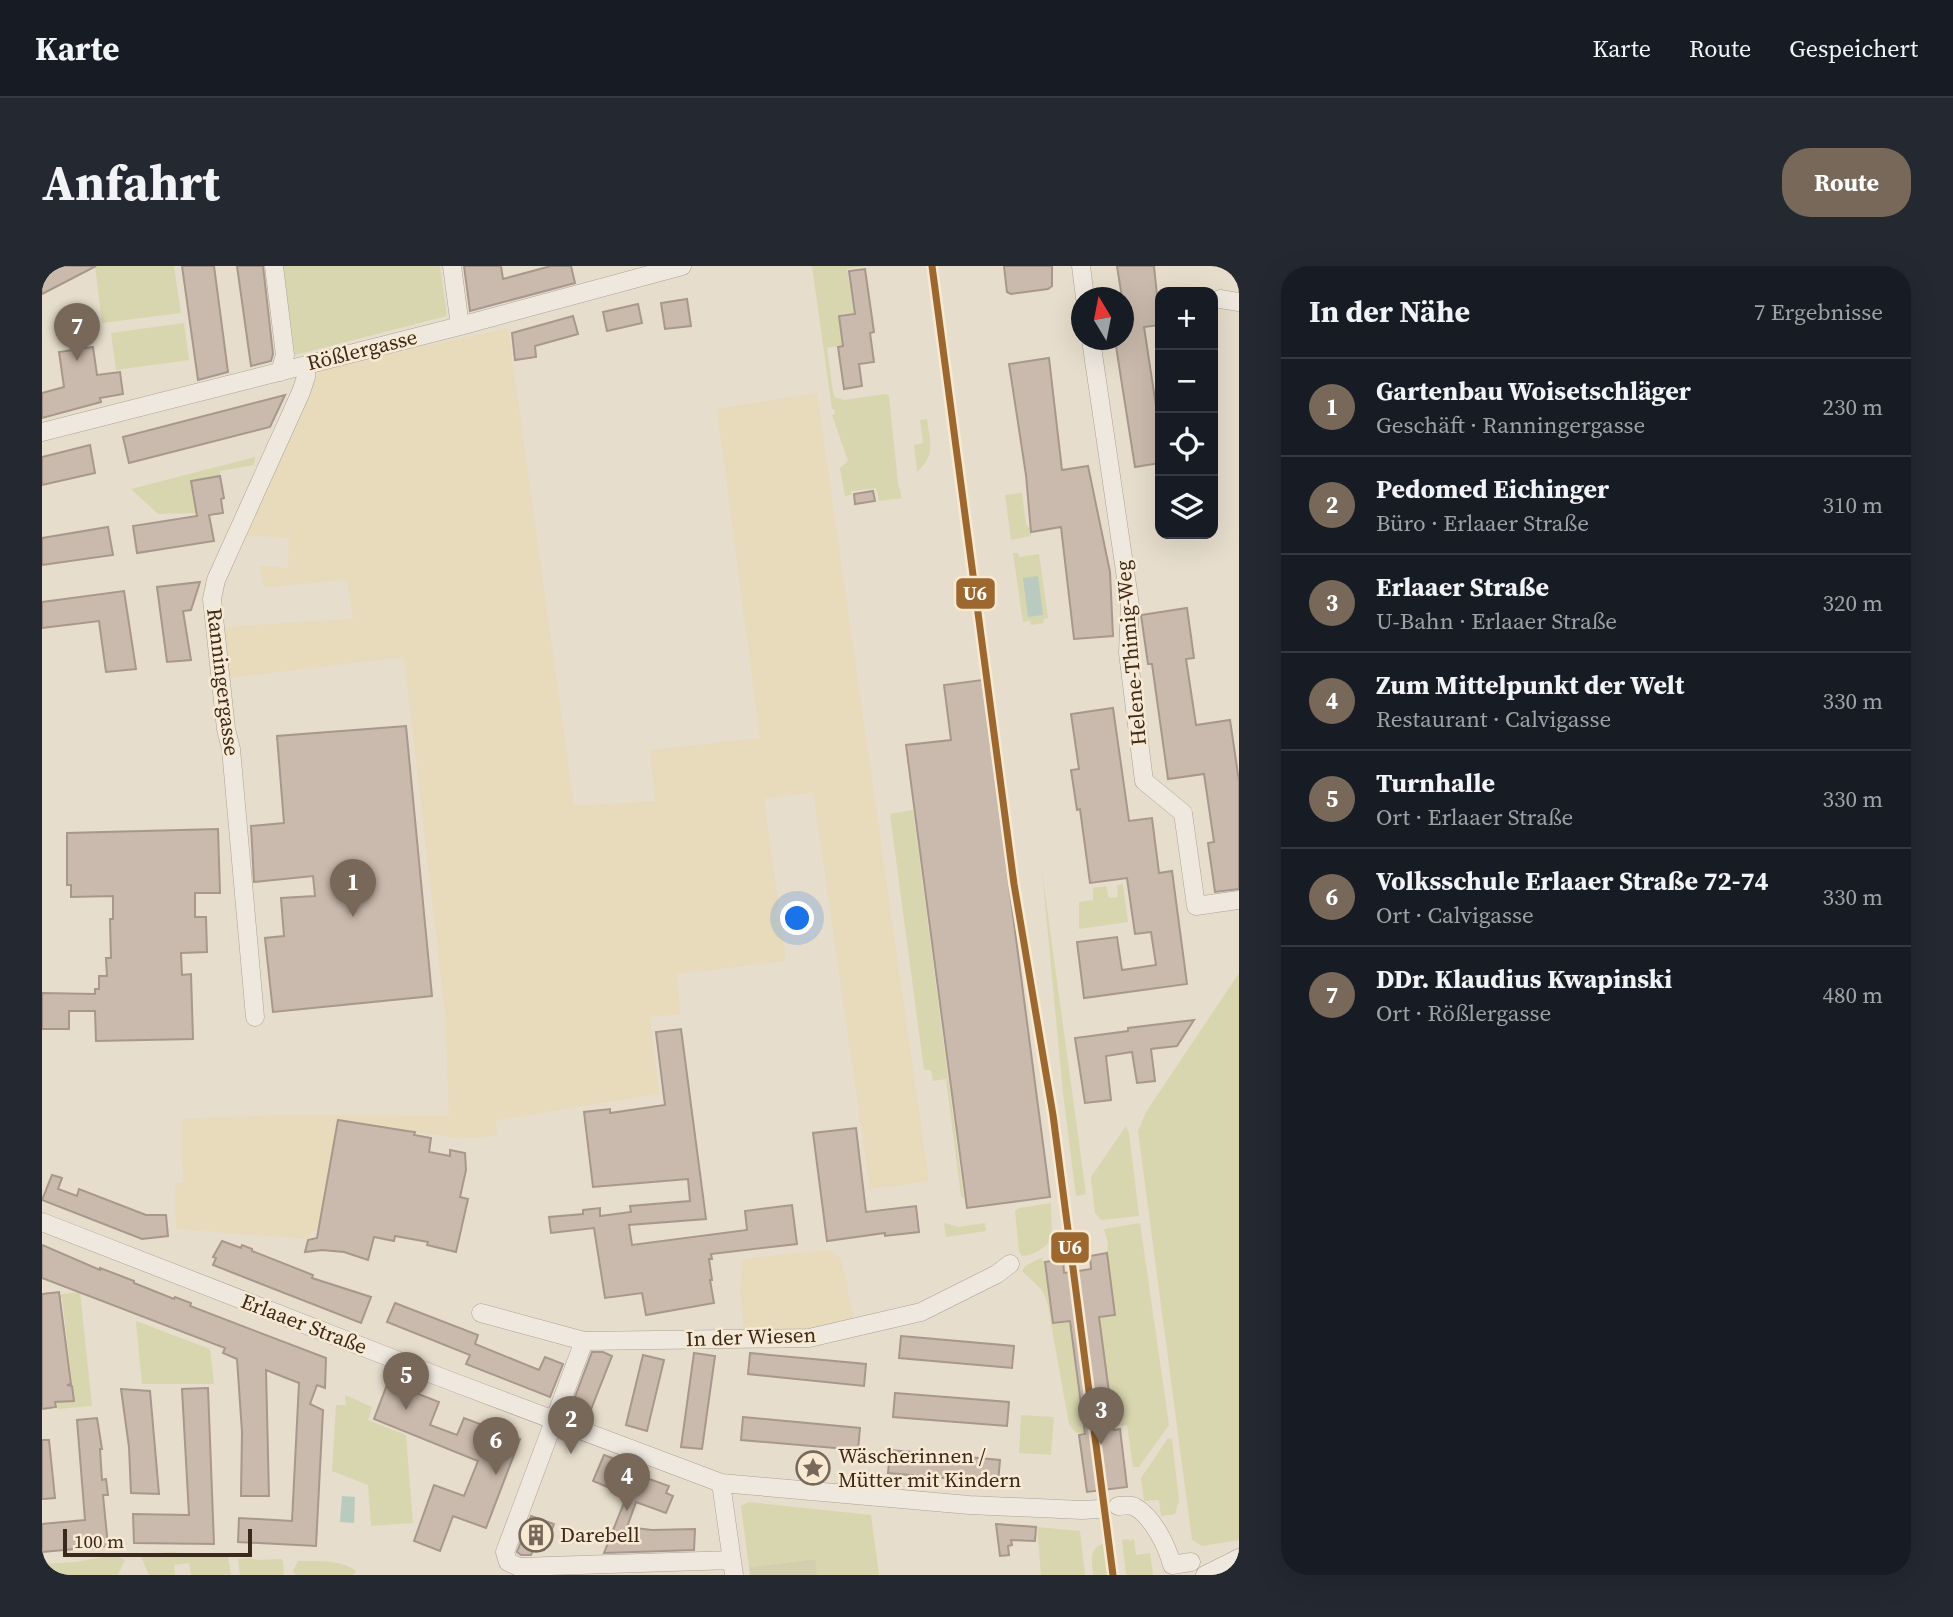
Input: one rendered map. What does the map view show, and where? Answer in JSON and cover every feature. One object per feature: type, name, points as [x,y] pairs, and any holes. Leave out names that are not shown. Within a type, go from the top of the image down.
[{"type":"street","points":[[274,266],[285,355],[279,372]]},
{"type":"street","points":[[452,266],[460,326]]},
{"type":"street","name":"Rößlergasse","points":[[42,432],[460,326],[682,266]]},
{"type":"street","points":[[1081,266],[1084,287]]},
{"type":"street","points":[[1220,299],[1239,302]]},
{"type":"street","name":"Helene-Thimig-Weg","points":[[1092,350],[1130,605],[1128,653],[1144,781],[1183,813],[1196,906],[1239,900]]},
{"type":"street","name":"Ranningergasse","points":[[255,1017],[232,749],[226,729],[212,598],[216,580],[301,392],[306,377],[306,365]]},
{"type":"street","name":"Erlaaer Straße","points":[[42,1222],[721,1483],[969,1505],[1060,1510],[1131,1505],[1164,1540],[1173,1570],[1191,1562]]},
{"type":"street","name":"In der Wiesen","points":[[481,1312],[584,1341],[819,1337],[921,1312],[998,1274],[1010,1264]]},
{"type":"street","points":[[584,1341],[505,1552],[508,1562],[519,1567],[733,1567],[721,1483]]},
{"type":"street","points":[[1205,1575],[1239,1558]]},
{"type":"shaded area","points":[[95,266],[174,266],[181,313],[102,323]]},
{"type":"shaded area","points":[[283,266],[440,266],[447,316],[295,355]]},
{"type":"shaded area","points":[[812,266],[864,266],[847,269],[854,313],[838,315],[842,345],[827,348],[833,392],[835,397],[844,400],[886,394],[889,396],[902,498],[879,501],[876,488],[851,491],[851,495],[845,496],[840,468],[848,461],[832,415],[835,414],[832,409]]},
{"type":"shaded area","points":[[184,323],[189,360],[116,370],[111,333]]},
{"type":"shaded area","points":[[508,328],[574,806],[655,801],[650,750],[760,738],[717,409],[817,393],[929,1181],[870,1189],[813,792],[764,799],[786,961],[677,974],[680,1014],[650,1017],[659,1094],[496,1120],[497,1136],[458,1138],[339,1120],[318,1231],[311,1232],[309,1239],[176,1229],[175,1183],[183,1183],[181,1119],[284,1115],[449,1116],[445,1013],[404,657],[228,678],[223,627],[353,619],[347,580],[264,587],[259,566],[288,568],[289,537],[241,536],[318,369]]},
{"type":"shaded area","points":[[927,419],[929,454],[917,472],[914,445],[923,443],[920,420]]},
{"type":"shaded area","points":[[255,457],[254,465],[220,471],[220,476],[192,481],[196,513],[158,514],[131,489]]},
{"type":"shaded area","points":[[1022,493],[1026,524],[1031,530],[1031,536],[1011,540],[1005,495]]},
{"type":"shaded area","points":[[1013,553],[1018,553],[1019,557],[1039,554],[1048,618],[1043,619],[1044,623],[1031,625],[1030,621],[1023,622]]},
{"type":"shaded area","points":[[1038,576],[1043,615],[1028,617],[1023,578]]},
{"type":"shaded area","points":[[913,810],[964,1199],[961,1196],[946,1079],[933,1081],[931,1070],[924,1070],[890,814]]},
{"type":"shaded area","points":[[1042,871],[1086,1194],[1076,1196],[1063,1093]]},
{"type":"shaded area","points":[[1123,884],[1128,922],[1079,929],[1079,902],[1093,900],[1093,888],[1106,886],[1109,898],[1118,897],[1117,885]]},
{"type":"shaded area","points":[[1239,973],[1239,1540],[1202,1546],[1192,1540],[1138,1131],[1146,1112]]},
{"type":"shaded area","points":[[1126,1126],[1139,1216],[1101,1220],[1095,1213],[1091,1177]]},
{"type":"shaded area","points":[[1051,1203],[1052,1239],[1039,1250],[1022,1256],[1019,1251],[1015,1211]]},
{"type":"shaded area","points":[[944,1223],[959,1227],[985,1223],[986,1231],[946,1237]]},
{"type":"shaded area","points":[[1140,1223],[1169,1425],[1139,1467],[1133,1467],[1127,1425],[1114,1426],[1099,1317],[1115,1315],[1104,1229]]},
{"type":"shaded area","points":[[828,1250],[841,1258],[855,1324],[810,1334],[744,1334],[740,1291],[742,1259]]},
{"type":"shaded area","points":[[1041,1258],[1045,1262],[1053,1323],[1070,1321],[1085,1434],[1076,1433],[1069,1424],[1047,1301],[1041,1289],[1022,1271],[1025,1266]]},
{"type":"shaded area","points":[[80,1292],[92,1406],[58,1409],[57,1403],[74,1400],[62,1298],[54,1298],[54,1295]]},
{"type":"shaded area","points":[[136,1321],[210,1349],[214,1384],[142,1384]]},
{"type":"shaded area","points":[[345,1395],[372,1407],[368,1420],[406,1435],[413,1523],[371,1526],[368,1485],[332,1471],[336,1405],[346,1405]]},
{"type":"shaded area","points":[[1021,1415],[1054,1417],[1051,1455],[1019,1453]]},
{"type":"shaded area","points":[[1168,1438],[1172,1439],[1179,1500],[1175,1514],[1161,1516],[1159,1500],[1144,1501],[1141,1478]]},
{"type":"shaded area","points":[[342,1496],[355,1497],[354,1523],[340,1522]]},
{"type":"shaded area","points":[[749,1502],[871,1515],[879,1575],[817,1575],[814,1559],[749,1567],[741,1506]]},
{"type":"shaded area","points":[[1037,1527],[1080,1531],[1085,1575],[1041,1575]]},
{"type":"shaded area","points":[[1134,1539],[1136,1555],[1150,1553],[1153,1575],[1126,1575],[1122,1540]]},
{"type":"shaded area","points":[[1105,1543],[1109,1575],[1093,1575],[1093,1552]]},
{"type":"shaded area","points":[[172,1552],[228,1556],[231,1575],[191,1575],[189,1563],[174,1565],[175,1575],[149,1575],[141,1557],[146,1554]]},
{"type":"shaded area","points":[[114,1555],[125,1560],[118,1575],[42,1575],[42,1564],[76,1562]]},
{"type":"shaded area","points":[[238,1559],[281,1559],[284,1575],[240,1575]]},
{"type":"shaded area","points":[[815,1559],[817,1575],[750,1575],[749,1567]]},
{"type":"shaded area","points":[[298,1561],[343,1564],[356,1571],[353,1575],[295,1575],[293,1571]]},
{"type":"building","points":[[47,266],[96,266],[42,294],[42,269]]},
{"type":"building","points":[[182,266],[214,266],[228,372],[198,380]]},
{"type":"building","points":[[237,266],[263,266],[273,354],[271,361],[251,366]]},
{"type":"building","points":[[464,266],[501,266],[503,279],[551,266],[571,266],[575,283],[470,311]]},
{"type":"building","points":[[1004,266],[1052,266],[1052,286],[1048,289],[1011,294],[1007,292]]},
{"type":"building","points":[[1117,266],[1154,266],[1155,326],[1144,327],[1155,399],[1155,464],[1135,467],[1117,350],[1134,350],[1134,287],[1120,287]]},
{"type":"building","points":[[865,269],[874,332],[870,333],[874,362],[859,364],[862,386],[844,389],[838,347],[843,346],[839,316],[855,314],[849,271]]},
{"type":"building","points":[[687,299],[691,326],[665,329],[661,303]]},
{"type":"building","points":[[638,304],[642,323],[607,331],[603,312]]},
{"type":"building","points":[[573,316],[578,334],[535,346],[536,357],[515,360],[512,333]]},
{"type":"building","points":[[93,347],[97,375],[120,372],[123,394],[100,398],[101,402],[42,418],[42,393],[64,387],[59,352]]},
{"type":"building","points":[[1049,358],[1062,470],[1088,466],[1110,572],[1113,636],[1074,639],[1061,527],[1031,532],[1026,475],[1009,364]]},
{"type":"building","points":[[285,395],[270,427],[129,463],[123,437]]},
{"type":"building","points":[[90,445],[95,473],[42,485],[42,457]]},
{"type":"building","points":[[220,476],[224,498],[221,499],[223,513],[209,515],[214,541],[137,553],[133,526],[197,516],[191,481]]},
{"type":"building","points":[[873,491],[875,501],[855,504],[854,494]]},
{"type":"building","points":[[108,527],[113,555],[42,565],[42,538]]},
{"type":"building","points":[[200,582],[191,610],[183,611],[191,660],[167,662],[157,587]]},
{"type":"building","points":[[124,591],[136,669],[106,672],[99,621],[42,628],[42,602]]},
{"type":"building","points":[[1187,608],[1194,658],[1186,659],[1196,725],[1230,720],[1239,781],[1239,889],[1215,892],[1208,843],[1214,842],[1204,774],[1168,779],[1152,664],[1148,664],[1141,615]]},
{"type":"building","points":[[982,680],[1050,1197],[967,1208],[906,745],[951,740],[944,685]]},
{"type":"building","points":[[1113,708],[1129,821],[1152,818],[1159,873],[1172,871],[1187,984],[1084,998],[1077,942],[1117,937],[1122,970],[1156,965],[1151,932],[1135,934],[1127,878],[1090,883],[1080,809],[1077,810],[1071,770],[1079,769],[1071,714]]},
{"type":"building","points":[[406,726],[432,996],[273,1012],[265,938],[284,936],[281,898],[315,896],[313,876],[254,882],[251,826],[284,823],[277,736]]},
{"type":"building","points":[[218,829],[220,893],[195,893],[195,917],[206,917],[207,952],[181,953],[182,975],[191,974],[193,1039],[96,1041],[95,1011],[69,1011],[69,1029],[42,1029],[42,993],[95,994],[95,989],[99,989],[99,976],[107,976],[106,958],[111,958],[110,919],[113,919],[113,896],[71,897],[71,885],[67,885],[67,833]]},
{"type":"building","points":[[1194,1020],[1177,1046],[1151,1049],[1155,1081],[1137,1083],[1132,1052],[1106,1056],[1111,1100],[1085,1103],[1075,1038]]},
{"type":"building","points":[[681,1029],[706,1219],[629,1225],[632,1245],[747,1230],[745,1211],[792,1205],[797,1244],[711,1254],[710,1280],[714,1303],[646,1315],[642,1293],[605,1298],[594,1228],[551,1233],[549,1217],[583,1214],[583,1210],[600,1208],[600,1216],[631,1212],[630,1206],[690,1201],[688,1179],[593,1187],[584,1112],[610,1109],[610,1113],[665,1105],[656,1032]]},
{"type":"building","points":[[338,1120],[415,1132],[414,1135],[431,1138],[429,1152],[450,1156],[450,1150],[465,1153],[466,1170],[460,1197],[468,1199],[456,1252],[427,1245],[428,1242],[395,1236],[394,1241],[374,1237],[368,1260],[344,1252],[305,1252],[308,1240],[317,1238]]},
{"type":"building","points":[[856,1128],[866,1212],[916,1206],[919,1232],[885,1236],[885,1233],[827,1241],[813,1133]]},
{"type":"building","points":[[52,1175],[62,1178],[58,1189],[77,1196],[79,1189],[146,1215],[166,1215],[168,1236],[142,1239],[42,1200]]},
{"type":"building","points":[[222,1241],[241,1248],[242,1245],[313,1275],[312,1278],[371,1297],[361,1323],[213,1265],[216,1258],[213,1257]]},
{"type":"building","points":[[42,1245],[326,1358],[325,1388],[317,1385],[310,1404],[323,1410],[316,1546],[238,1542],[239,1518],[292,1521],[299,1383],[266,1370],[269,1496],[241,1496],[242,1432],[237,1359],[223,1353],[225,1348],[42,1278]]},
{"type":"building","points":[[1107,1253],[1115,1315],[1099,1317],[1114,1430],[1120,1429],[1127,1487],[1087,1492],[1079,1435],[1085,1434],[1070,1321],[1053,1323],[1045,1262],[1063,1259],[1064,1273],[1072,1272],[1091,1269],[1090,1256]]},
{"type":"building","points":[[59,1292],[71,1384],[67,1385],[72,1386],[74,1401],[55,1402],[56,1407],[42,1409],[42,1294]]},
{"type":"building","points":[[395,1303],[478,1335],[475,1344],[539,1370],[545,1357],[563,1364],[550,1397],[466,1364],[470,1355],[387,1322]]},
{"type":"building","points":[[901,1336],[1014,1346],[1012,1368],[899,1358]]},
{"type":"building","points":[[592,1352],[603,1352],[612,1356],[590,1412],[572,1405]]},
{"type":"building","points":[[694,1353],[715,1356],[702,1449],[681,1447]]},
{"type":"building","points":[[750,1353],[866,1364],[864,1386],[748,1374]]},
{"type":"building","points":[[643,1355],[664,1360],[647,1431],[626,1425]]},
{"type":"building","points":[[388,1382],[439,1402],[430,1425],[457,1435],[464,1418],[520,1439],[486,1528],[453,1516],[440,1551],[414,1541],[434,1485],[464,1496],[478,1461],[374,1419]]},
{"type":"building","points":[[208,1388],[214,1544],[134,1543],[133,1514],[189,1515],[182,1389]]},
{"type":"building","points":[[121,1389],[150,1391],[159,1494],[131,1493],[129,1447]]},
{"type":"building","points":[[895,1393],[1009,1402],[1007,1426],[893,1417]]},
{"type":"building","points":[[743,1417],[860,1428],[858,1450],[741,1440]]},
{"type":"building","points":[[97,1418],[102,1449],[102,1480],[106,1479],[108,1495],[103,1495],[108,1546],[42,1552],[42,1524],[85,1520],[77,1420]]},
{"type":"building","points":[[42,1440],[49,1440],[55,1498],[42,1499]]},
{"type":"building","points":[[890,1450],[1000,1460],[998,1483],[888,1473]]},
{"type":"building","points":[[604,1455],[638,1467],[635,1474],[669,1486],[666,1493],[673,1496],[666,1513],[636,1502],[627,1527],[652,1530],[695,1529],[694,1550],[604,1553],[627,1495],[593,1481]]},
{"type":"building","name":"Darebell","points":[[531,1516],[554,1524],[544,1550],[535,1546],[531,1555],[521,1555],[517,1552]]},
{"type":"building","points":[[996,1524],[1036,1527],[1035,1541],[1011,1540],[1012,1545],[1008,1546],[1009,1555],[1000,1556]]},
{"type":"transit line","name":"U6","points":[[932,266],[1014,884],[1053,1115],[1113,1575]]},
{"type":"place","name":"DDr. Klaudius Kwapinski","points":[[77,361]]},
{"type":"place","name":"Gartenbau Woisetschläger","points":[[353,917]]},
{"type":"place","name":"Turnhalle","points":[[406,1410]]},
{"type":"place","name":"Erlaaer Straße","points":[[1101,1445]]},
{"type":"place","name":"Pedomed Eichinger","points":[[571,1454]]},
{"type":"place","name":"Wäscherinnen / Mütter mit Kindern","points":[[813,1468]]},
{"type":"place","name":"Volksschule Erlaaer Straße 72-74","points":[[496,1475]]},
{"type":"place","name":"Zum Mittelpunkt der Welt","points":[[627,1511]]},
{"type":"place","name":"Darebell","points":[[536,1535]]}]
